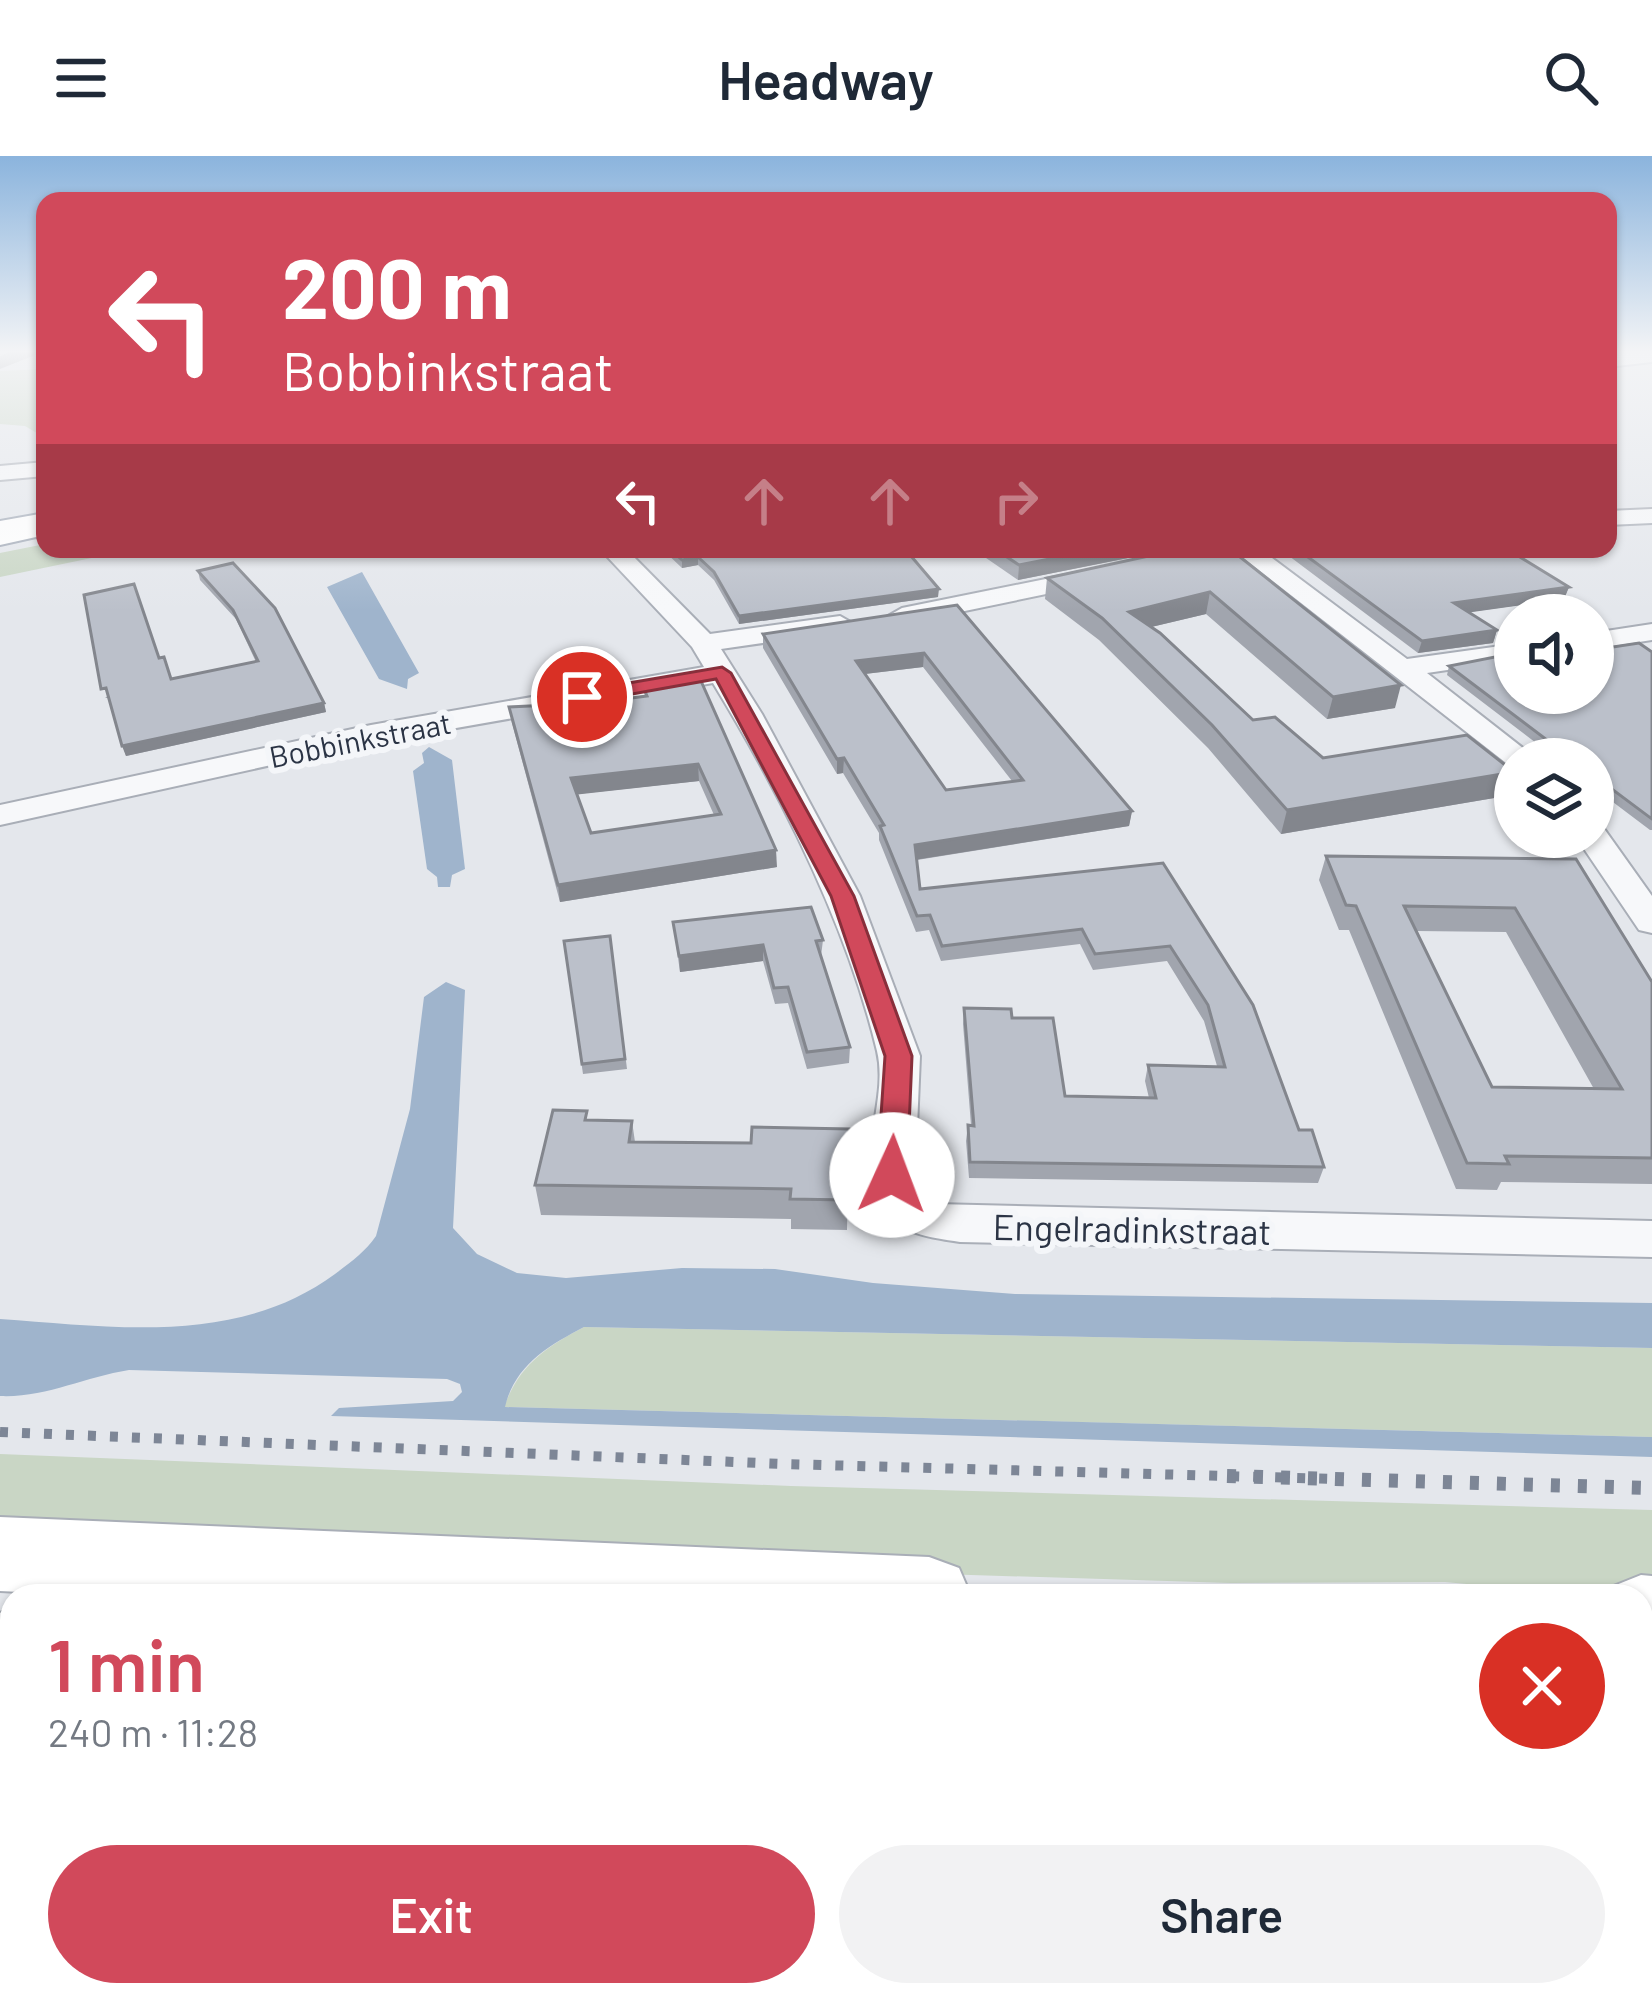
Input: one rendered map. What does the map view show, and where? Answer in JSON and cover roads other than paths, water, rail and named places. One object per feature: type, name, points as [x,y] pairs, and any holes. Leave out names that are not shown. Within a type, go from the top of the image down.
[{"type":"main road","points":[[0,533],[36,526]]},
{"type":"main road","points":[[0,549],[36,542]]},
{"type":"main road","points":[[23,1569],[493,1584]]},
{"type":"street","points":[[0,473],[36,470]]},
{"type":"street","points":[[1617,517],[1652,515]]},
{"type":"street","points":[[620,558],[712,658]]},
{"type":"street","points":[[1256,558],[1494,738]]},
{"type":"street","name":"Bobbinkstraat","points":[[0,815],[1132,568]]},
{"type":"street","points":[[1614,638],[1652,632]]},
{"type":"street","points":[[1405,668],[1494,655]]},
{"type":"street","name":"Engelradinkstraat","points":[[712,658],[842,896],[898,1056],[892,1175],[901,1199],[922,1219],[960,1226],[1652,1239]]},
{"type":"street","points":[[1608,858],[1652,922]]},
{"type":"water","points":[[362,572],[419,673],[408,679],[407,689],[379,679],[327,587]]},
{"type":"water","points":[[429,747],[452,760],[465,869],[452,875],[450,887],[438,887],[437,877],[427,869],[413,771],[424,763],[422,753]]},
{"type":"water","points":[[446,982],[465,990],[453,1228],[477,1254],[517,1273],[566,1278],[682,1268],[775,1269],[873,1283],[1015,1294],[1652,1303],[1652,1348],[584,1327],[525,1368],[505,1407],[1652,1437],[1652,1457],[331,1416],[339,1408],[453,1401],[462,1392],[460,1384],[447,1379],[129,1370],[33,1394],[0,1396],[0,1319],[131,1327],[216,1322],[297,1297],[362,1252],[376,1236],[410,1109],[424,997]]},
{"type":"railway","points":[[0,1432],[784,1464],[1286,1478]]},
{"type":"railway","points":[[1227,1476],[1286,1478]]},
{"type":"railway","points":[[1286,1478],[1335,1479]]},
{"type":"railway","points":[[1286,1478],[1652,1488]]}]
